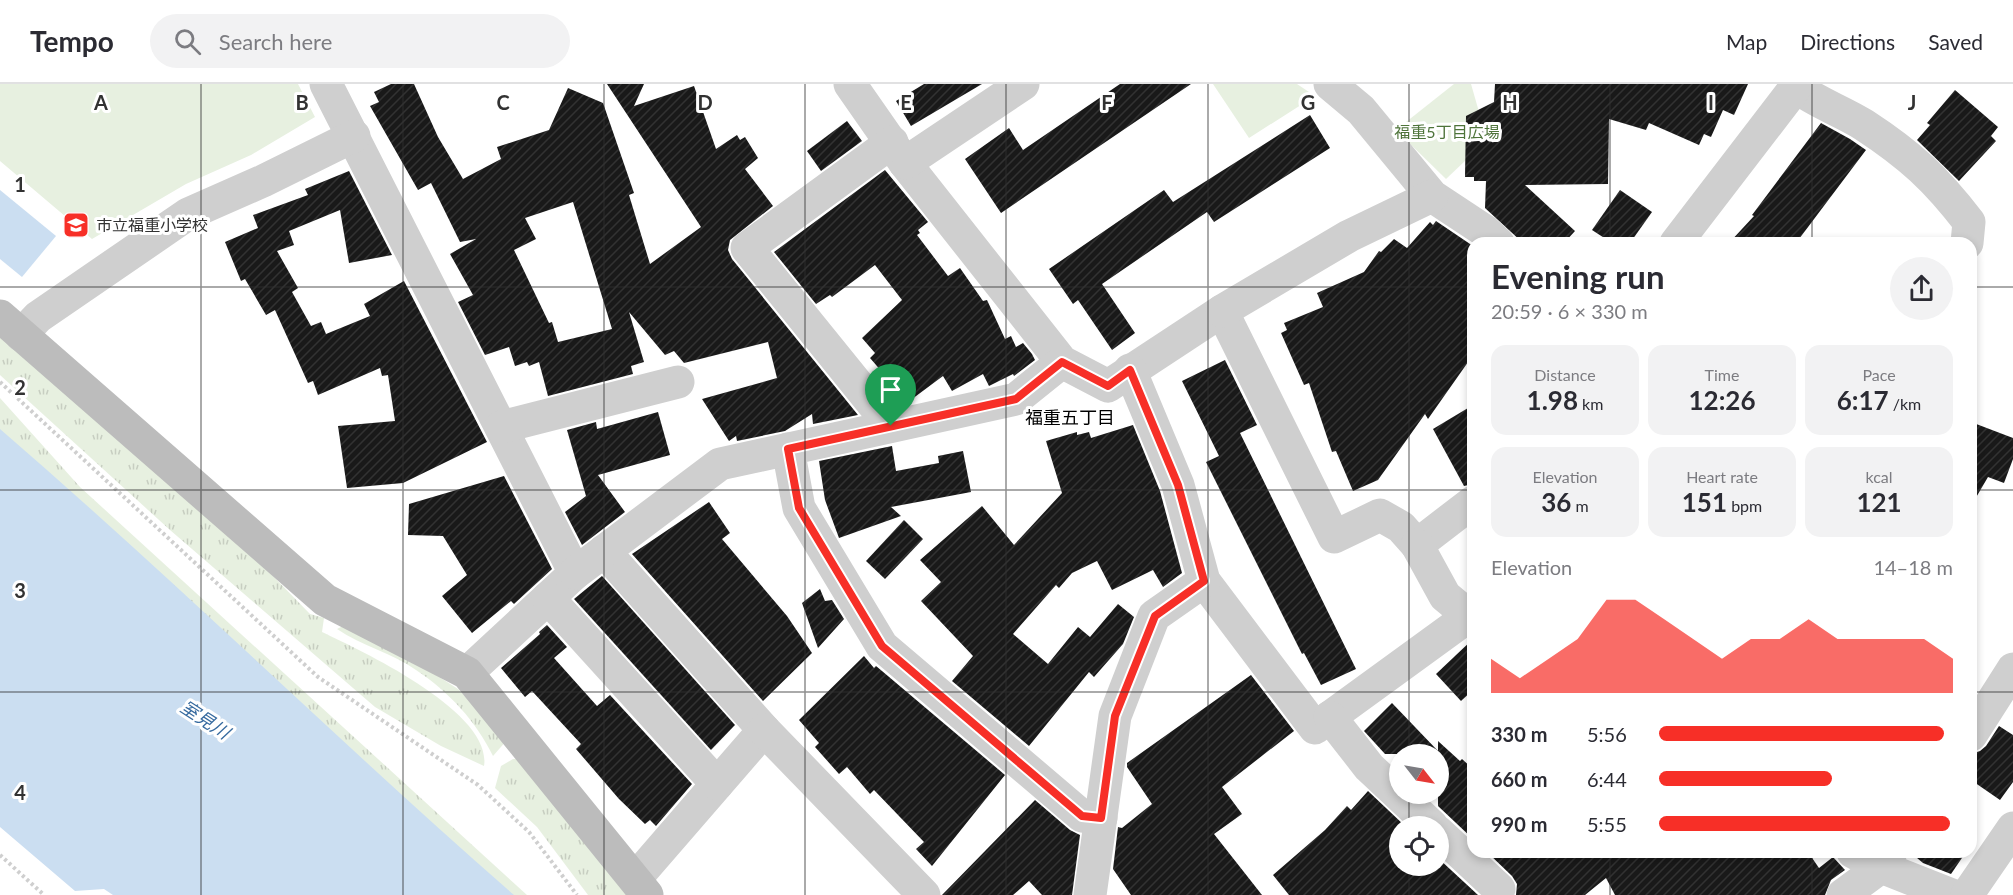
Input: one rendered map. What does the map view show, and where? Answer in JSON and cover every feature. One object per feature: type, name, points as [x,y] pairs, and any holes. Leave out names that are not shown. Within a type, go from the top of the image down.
[{"type":"street","points":[[326,84],[575,573]]},
{"type":"street","points":[[891,426],[747,248],[899,152],[1023,84]]},
{"type":"street","points":[[1329,84],[1361,110],[1432,196],[1492,237]]},
{"type":"street","points":[[1682,237],[1797,85],[1812,99],[1863,124],[1920,164],[1969,222],[1968,237]]},
{"type":"street","points":[[859,88],[899,152],[1062,362],[1108,386],[1222,311],[1349,236],[1432,196]]},
{"type":"street","points":[[10,326],[38,317],[188,214],[263,182],[354,136]]},
{"type":"street","points":[[1222,311],[1334,537],[1380,515],[1401,526],[1417,545],[1445,596],[1467,614]]},
{"type":"street","points":[[10,326],[325,600],[467,673],[641,887],[717,784],[764,730]]},
{"type":"street","points":[[467,673],[575,573],[720,464],[1016,399],[1062,362]]},
{"type":"street","points":[[1130,370],[1178,485],[1204,581],[1315,728],[1467,620]]},
{"type":"street","points":[[501,427],[678,382]]},
{"type":"street","points":[[788,449],[799,508],[882,646],[1082,816],[1101,818]]},
{"type":"street","points":[[1417,545],[1467,507]]},
{"type":"street","points":[[604,552],[764,730],[924,895]]},
{"type":"street","points":[[1090,895],[1115,716],[1155,616],[1204,581]]},
{"type":"street","points":[[548,598],[717,784]]},
{"type":"street","points":[[1977,726],[2013,669]]},
{"type":"street","points":[[1330,717],[1369,767],[1421,816]]},
{"type":"street","points":[[1966,895],[2013,828]]},
{"type":"street","points":[[1449,842],[1499,888]]},
{"type":"street","points":[[1843,895],[1874,858]]},
{"type":"street","points":[[1877,858],[1952,895]]},
{"type":"path","points":[[0,382],[318,677],[478,785],[529,832],[578,895]]},
{"type":"path","points":[[0,855],[44,895]]},
{"type":"green space","name":"市立福重小学校","points":[[0,84],[298,84],[315,117],[251,155],[186,184],[92,239],[0,161]]},
{"type":"green space","points":[[1213,84],[1297,84],[1315,96],[1249,138]]},
{"type":"green space","name":"福重5丁目広場","points":[[1454,84],[1471,84],[1487,140],[1446,179],[1396,130]]},
{"type":"green space","points":[[0,331],[271,574],[310,614],[324,618],[322,632],[393,669],[447,705],[468,725],[481,746],[484,766],[441,746],[375,707],[170,530],[0,375]]},
{"type":"green space","points":[[0,398],[80,487],[527,895],[470,895],[0,439]]},
{"type":"green space","points":[[343,626],[419,664],[458,689],[507,740],[493,756],[470,719],[440,688],[407,664],[337,629]]},
{"type":"green space","points":[[513,759],[523,759],[630,895],[588,895],[537,827],[495,788],[501,766]]},
{"type":"water","points":[[0,190],[56,236],[22,277],[0,259]]},
{"type":"water","name":"室見川","points":[[0,429],[130,544],[514,895],[113,895],[104,889],[75,891],[0,827]]},
{"type":"building","points":[[391,84],[414,84],[438,137],[463,179],[501,159],[497,147],[549,130],[568,88],[603,103],[634,193],[629,195],[650,264],[701,227],[607,84],[644,84],[634,106],[694,86],[716,149],[737,135],[740,140],[745,137],[758,158],[745,169],[773,206],[730,240],[728,250],[732,259],[858,415],[813,424],[812,414],[785,431],[737,441],[736,436],[729,441],[702,399],[777,378],[768,342],[684,363],[674,351],[665,355],[629,312],[644,362],[631,366],[633,374],[548,396],[539,362],[529,366],[527,362],[515,366],[509,347],[485,355],[458,302],[473,295],[450,254],[476,239],[460,242],[431,183],[418,190],[370,106],[379,102],[374,92]],"holes":[[[573,202],[612,329],[558,342],[552,322],[549,323],[514,250],[536,239],[525,218]]]},
{"type":"building","points":[[924,84],[982,84],[911,126],[896,101]]},
{"type":"building","points":[[1120,84],[1191,84],[1001,213],[965,159],[1009,128],[1023,150]]},
{"type":"building","points":[[1495,84],[1748,84],[1734,115],[1723,110],[1711,137],[1704,134],[1699,145],[1649,123],[1646,130],[1609,119],[1608,184],[1525,185],[1575,231],[1570,237],[1516,237],[1485,208],[1486,181],[1474,181],[1474,177],[1465,177],[1466,116],[1494,102]]},
{"type":"building","points":[[1955,90],[1998,127],[1991,136],[1996,141],[1959,181],[1917,140],[1930,125],[1927,123]]},
{"type":"building","points":[[1310,115],[1330,148],[1214,222],[1207,212],[1102,284],[1135,333],[1112,350],[1078,300],[1073,304],[1049,269],[1164,190],[1173,202]]},
{"type":"building","points":[[847,121],[862,141],[821,171],[807,151]]},
{"type":"building","points":[[1821,123],[1866,150],[1801,237],[1735,237],[1754,216],[1752,215]]},
{"type":"building","points":[[885,170],[928,222],[918,230],[920,233],[917,235],[948,276],[960,268],[983,301],[987,300],[1005,339],[1011,336],[1016,347],[1023,343],[1032,354],[1035,360],[1014,376],[1013,374],[989,386],[983,374],[952,391],[943,376],[908,402],[870,358],[875,353],[862,338],[902,300],[875,265],[832,297],[830,295],[816,304],[774,252]]},
{"type":"building","points":[[349,171],[392,255],[349,263],[340,210],[289,231],[294,245],[277,251],[298,288],[292,292],[311,326],[321,322],[326,334],[370,316],[364,304],[404,281],[487,442],[403,483],[347,488],[338,426],[395,421],[388,375],[382,376],[380,368],[318,395],[313,381],[308,383],[275,310],[266,315],[245,279],[241,281],[225,242],[258,228],[253,215],[308,195],[305,189]]},
{"type":"building","points":[[1620,190],[1652,212],[1634,237],[1603,237],[1592,230]]},
{"type":"building","points":[[1436,221],[1467,242],[1467,364],[1428,419],[1425,414],[1378,480],[1353,491],[1336,451],[1332,452],[1309,383],[1304,385],[1281,333],[1287,330],[1284,323],[1323,307],[1317,293],[1364,272],[1379,251],[1381,252],[1394,239],[1407,248],[1430,222],[1433,225]]},
{"type":"building","points":[[1225,360],[1257,425],[1240,433],[1356,669],[1321,685],[1304,653],[1302,654],[1206,462],[1219,456],[1182,381]]},
{"type":"building","points":[[1467,409],[1467,485],[1464,486],[1433,429]]},
{"type":"building","points":[[658,412],[670,455],[598,475],[625,512],[582,545],[565,512],[586,496],[567,430],[596,422],[597,429]]},
{"type":"building","points":[[1977,424],[2013,438],[2013,459],[2004,483],[1988,477],[1977,496]]},
{"type":"building","points":[[1133,425],[1160,491],[1182,573],[1163,587],[1153,570],[1112,590],[1097,561],[1072,573],[1059,588],[1056,585],[1013,634],[1048,664],[1078,627],[1090,637],[1118,604],[1134,617],[1123,644],[1094,677],[1089,672],[1029,746],[952,681],[973,656],[921,601],[941,582],[920,560],[982,506],[1014,545],[1062,493],[1046,441],[1077,432],[1077,435],[1089,432],[1091,438]]},
{"type":"building","points":[[892,446],[896,471],[939,463],[938,456],[963,451],[971,492],[891,507],[901,516],[839,538],[825,500],[819,461]]},
{"type":"building","points":[[504,476],[552,569],[514,604],[511,601],[472,633],[442,596],[467,575],[443,536],[408,535],[409,504]]},
{"type":"building","points":[[709,502],[730,533],[722,539],[787,616],[812,653],[763,701],[632,554]]},
{"type":"building","points":[[904,520],[923,539],[885,579],[866,561]]},
{"type":"building","points":[[602,576],[735,725],[711,750],[574,599]]},
{"type":"building","points":[[820,589],[825,601],[832,600],[844,619],[818,648],[802,603]]},
{"type":"building","points":[[547,625],[567,647],[554,658],[597,706],[610,695],[692,784],[656,826],[650,820],[645,824],[619,799],[576,749],[581,744],[532,691],[525,697],[501,668]]},
{"type":"building","points":[[1467,645],[1467,696],[1461,701],[1436,674]]},
{"type":"building","points":[[864,656],[874,668],[876,666],[1005,775],[932,866],[916,849],[924,842],[874,790],[870,794],[847,767],[839,774],[815,747],[819,743],[799,720]]},
{"type":"building","points":[[1251,675],[1294,731],[1222,787],[1242,814],[1214,834],[1262,895],[1131,895],[1113,869],[1118,827],[1122,828],[1152,804],[1127,767],[1127,763]]},
{"type":"building","points":[[1392,703],[1431,744],[1389,744],[1389,754],[1385,754],[1364,731]]},
{"type":"building","points":[[1999,726],[2013,735],[2013,782],[2000,800],[1977,784],[1977,752],[1986,746]]},
{"type":"building","points":[[1449,751],[1460,761],[1462,759],[1467,764],[1467,833],[1438,804],[1449,804]]},
{"type":"building","points":[[1368,791],[1394,816],[1389,816],[1389,876],[1449,876],[1449,868],[1478,895],[1289,895],[1273,875],[1325,830],[1347,806],[1351,810]]},
{"type":"building","points":[[1035,800],[1070,830],[1080,835],[1072,895],[1042,895],[1029,881],[1013,895],[942,895]]},
{"type":"building","points":[[1493,858],[1812,858],[1819,868],[1834,858],[1845,870],[1831,880],[1825,895],[1615,895],[1606,878],[1585,895],[1516,895],[1517,884]]},
{"type":"building","points":[[1917,858],[1962,858],[1951,874],[1923,863]]},
{"type":"place","name":"市立福重小学校","points":[[76,225]]},
{"type":"district","name":"福重五丁目","points":[[1070,418]]},
{"type":"route","points":[[1062,362],[1108,386],[1130,370],[1178,485],[1204,581],[1155,616],[1115,716],[1101,818],[1082,816],[882,646],[799,508],[788,449],[891,426],[1016,399],[1062,362]]}]
